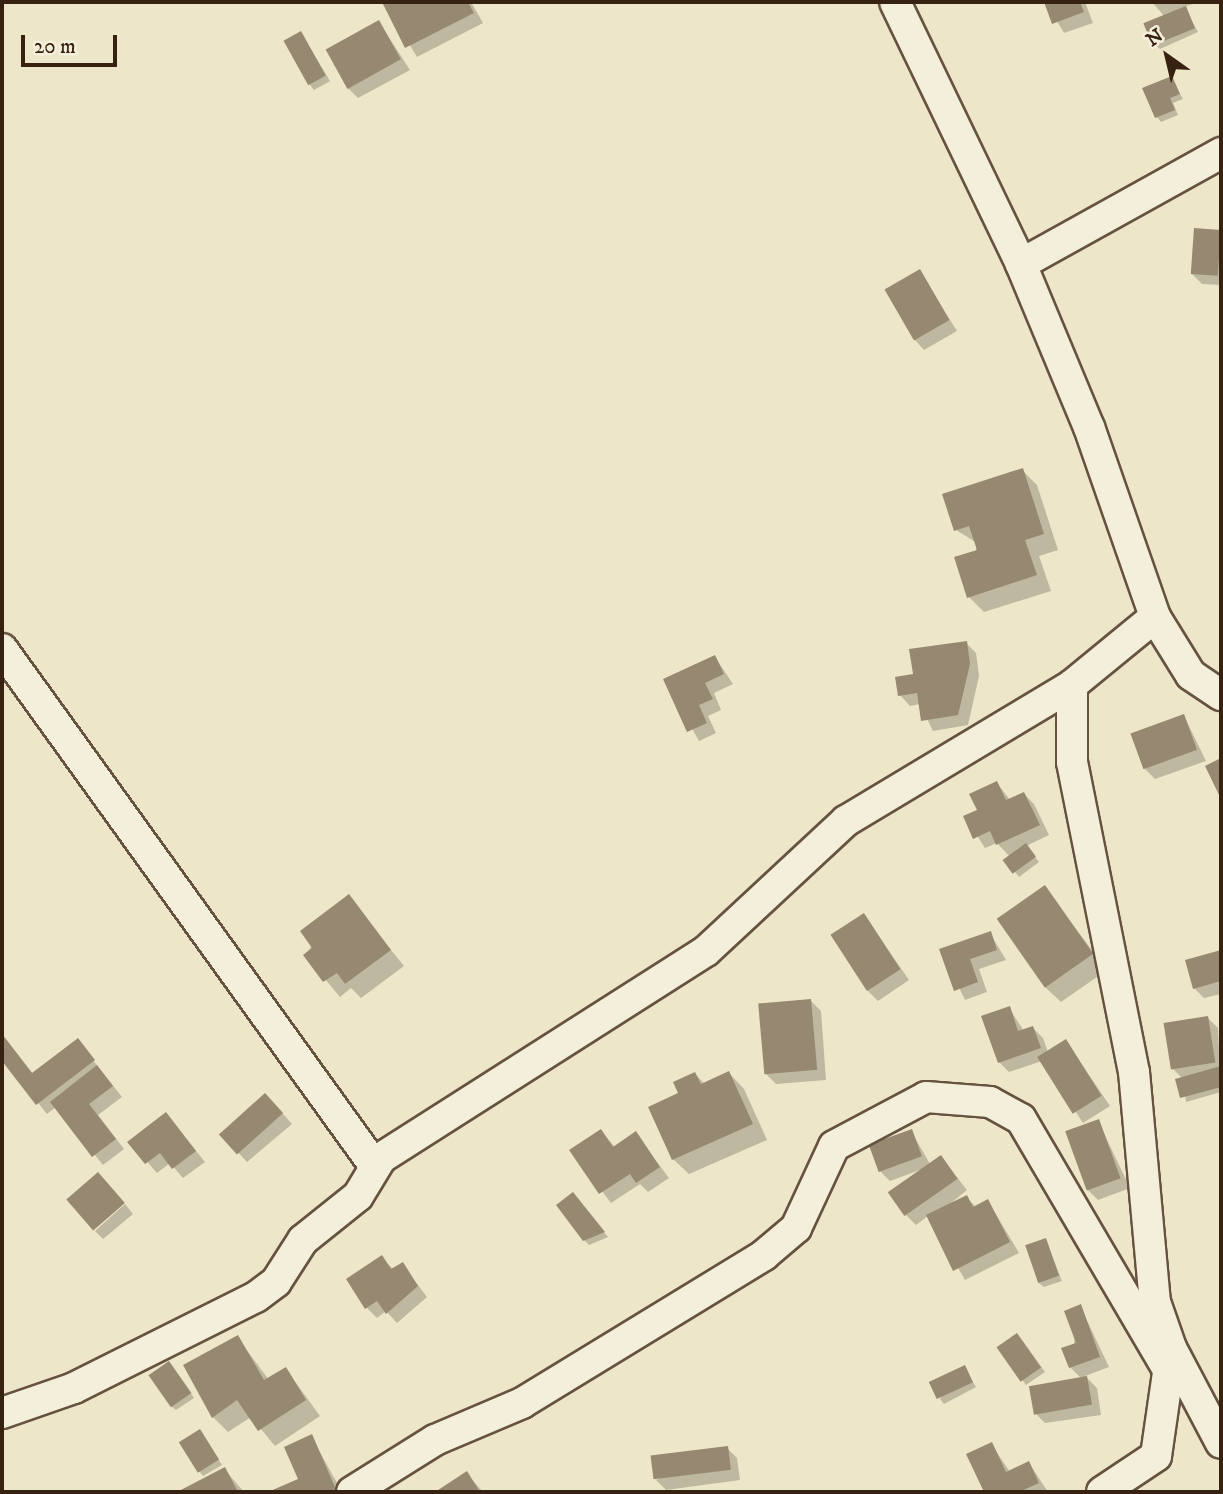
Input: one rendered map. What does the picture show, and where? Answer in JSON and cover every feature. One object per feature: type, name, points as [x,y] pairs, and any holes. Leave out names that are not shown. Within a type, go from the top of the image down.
[{"type":"street","points":[[895,2],[1021,264],[1089,427],[1155,617],[1191,675],[1221,695]]},
{"type":"street","points":[[1021,264],[1221,153]]},
{"type":"street","points":[[2,1413],[74,1388],[256,1297],[276,1282],[303,1240],[358,1196],[374,1165],[706,951],[846,821],[1072,685],[1155,617]]},
{"type":"street","points":[[2,649],[374,1165]]},
{"type":"street","points":[[1072,685],[1072,762],[1134,1072],[1148,1267],[1170,1359],[1156,1456],[1102,1492]]},
{"type":"street","points":[[352,1492],[435,1440],[522,1403],[764,1255],[796,1228],[834,1146],[926,1097],[990,1102],[1021,1119],[1221,1443]]},
{"type":"building","points":[[382,2],[468,2],[474,13],[405,48]]},
{"type":"building","points":[[1044,2],[1080,2],[1084,12],[1052,24]]},
{"type":"building","points":[[1186,6],[1195,28],[1152,45],[1143,23]]},
{"type":"building","points":[[379,20],[401,59],[347,89],[326,50]]},
{"type":"building","points":[[301,31],[326,76],[308,85],[284,41]]},
{"type":"building","points":[[1172,76],[1180,94],[1170,98],[1175,110],[1155,118],[1142,88]]},
{"type":"building","points":[[1194,228],[1221,230],[1218,276],[1191,274]]},
{"type":"building","points":[[920,269],[950,320],[914,341],[884,290]]},
{"type":"building","points":[[1023,468],[1044,534],[1025,540],[1037,575],[967,598],[954,557],[977,550],[969,526],[954,531],[942,494]]},
{"type":"building","points":[[967,641],[970,664],[958,715],[921,721],[917,693],[898,696],[895,677],[913,674],[909,649]]},
{"type":"building","points":[[715,655],[724,674],[705,683],[713,699],[699,705],[707,723],[687,732],[663,679]]},
{"type":"building","points":[[1184,714],[1197,750],[1143,769],[1130,733]]},
{"type":"building","points":[[1221,758],[1221,799],[1205,766]]},
{"type":"building","points":[[997,781],[1006,800],[1024,792],[1040,825],[996,845],[990,831],[973,839],[963,816],[977,810],[969,794]]},
{"type":"building","points":[[1026,843],[1036,857],[1013,874],[1003,860]]},
{"type":"building","points":[[1045,885],[1093,954],[1045,988],[997,919]]},
{"type":"building","points":[[349,894],[391,950],[345,984],[337,973],[323,982],[303,955],[312,948],[300,931]]},
{"type":"building","points":[[864,913],[900,969],[867,991],[830,935]]},
{"type":"building","points":[[991,931],[997,950],[970,959],[978,982],[954,991],[939,949]]},
{"type":"building","points":[[1221,950],[1221,981],[1193,989],[1185,960]]},
{"type":"building","points":[[811,999],[817,1070],[764,1074],[758,1004]]},
{"type":"building","points":[[1010,1006],[1018,1031],[1033,1026],[1041,1048],[998,1063],[981,1016]]},
{"type":"building","points":[[1208,1016],[1215,1062],[1171,1069],[1164,1023]]},
{"type":"building","points":[[2,1034],[32,1073],[78,1038],[95,1060],[36,1105],[2,1061]]},
{"type":"building","points":[[1066,1039],[1102,1096],[1073,1114],[1037,1057]]},
{"type":"building","points":[[97,1065],[113,1086],[89,1104],[116,1139],[92,1157],[50,1102]]},
{"type":"building","points":[[1221,1066],[1221,1087],[1180,1098],[1175,1079]]},
{"type":"building","points":[[729,1071],[753,1124],[672,1160],[648,1107],[678,1093],[673,1082],[695,1072],[701,1084]]},
{"type":"building","points":[[265,1093],[283,1113],[237,1155],[219,1134]]},
{"type":"building","points":[[166,1112],[196,1151],[172,1169],[160,1153],[145,1164],[127,1142]]},
{"type":"building","points":[[1099,1119],[1121,1178],[1087,1191],[1065,1131]]},
{"type":"building","points":[[601,1129],[613,1147],[636,1131],[660,1167],[636,1183],[630,1174],[599,1194],[569,1150]]},
{"type":"building","points":[[912,1129],[922,1156],[879,1172],[869,1145]]},
{"type":"building","points":[[941,1155],[958,1179],[904,1216],[888,1192]]},
{"type":"building","points":[[98,1172],[125,1203],[93,1230],[66,1200]]},
{"type":"building","points":[[573,1192],[605,1232],[583,1241],[556,1205]]},
{"type":"building","points":[[967,1195],[973,1207],[988,1199],[1010,1242],[953,1271],[926,1215]]},
{"type":"building","points":[[1046,1238],[1059,1276],[1038,1283],[1025,1245]]},
{"type":"building","points":[[382,1255],[391,1269],[403,1262],[418,1286],[386,1314],[377,1301],[365,1309],[346,1279]]},
{"type":"building","points":[[1081,1304],[1100,1357],[1069,1368],[1061,1348],[1076,1343],[1064,1311]]},
{"type":"building","points":[[1017,1333],[1041,1367],[1021,1382],[997,1347]]},
{"type":"building","points":[[238,1335],[264,1380],[286,1367],[306,1400],[258,1431],[237,1400],[212,1418],[183,1365]]},
{"type":"building","points":[[169,1361],[191,1393],[171,1407],[149,1375]]},
{"type":"building","points":[[965,1365],[973,1382],[937,1399],[929,1382]]},
{"type":"building","points":[[1087,1376],[1092,1405],[1034,1415],[1029,1386]]},
{"type":"building","points":[[200,1429],[219,1460],[198,1473],[179,1442]]},
{"type":"building","points":[[312,1434],[337,1492],[268,1492],[298,1479],[284,1447]]},
{"type":"building","points":[[992,1442],[1006,1472],[1029,1461],[1039,1483],[1019,1492],[984,1492],[966,1454]]},
{"type":"building","points":[[728,1446],[731,1470],[654,1479],[651,1456]]},
{"type":"building","points":[[225,1467],[238,1492],[177,1492]]},
{"type":"building","points":[[467,1471],[480,1492],[435,1492]]}]
